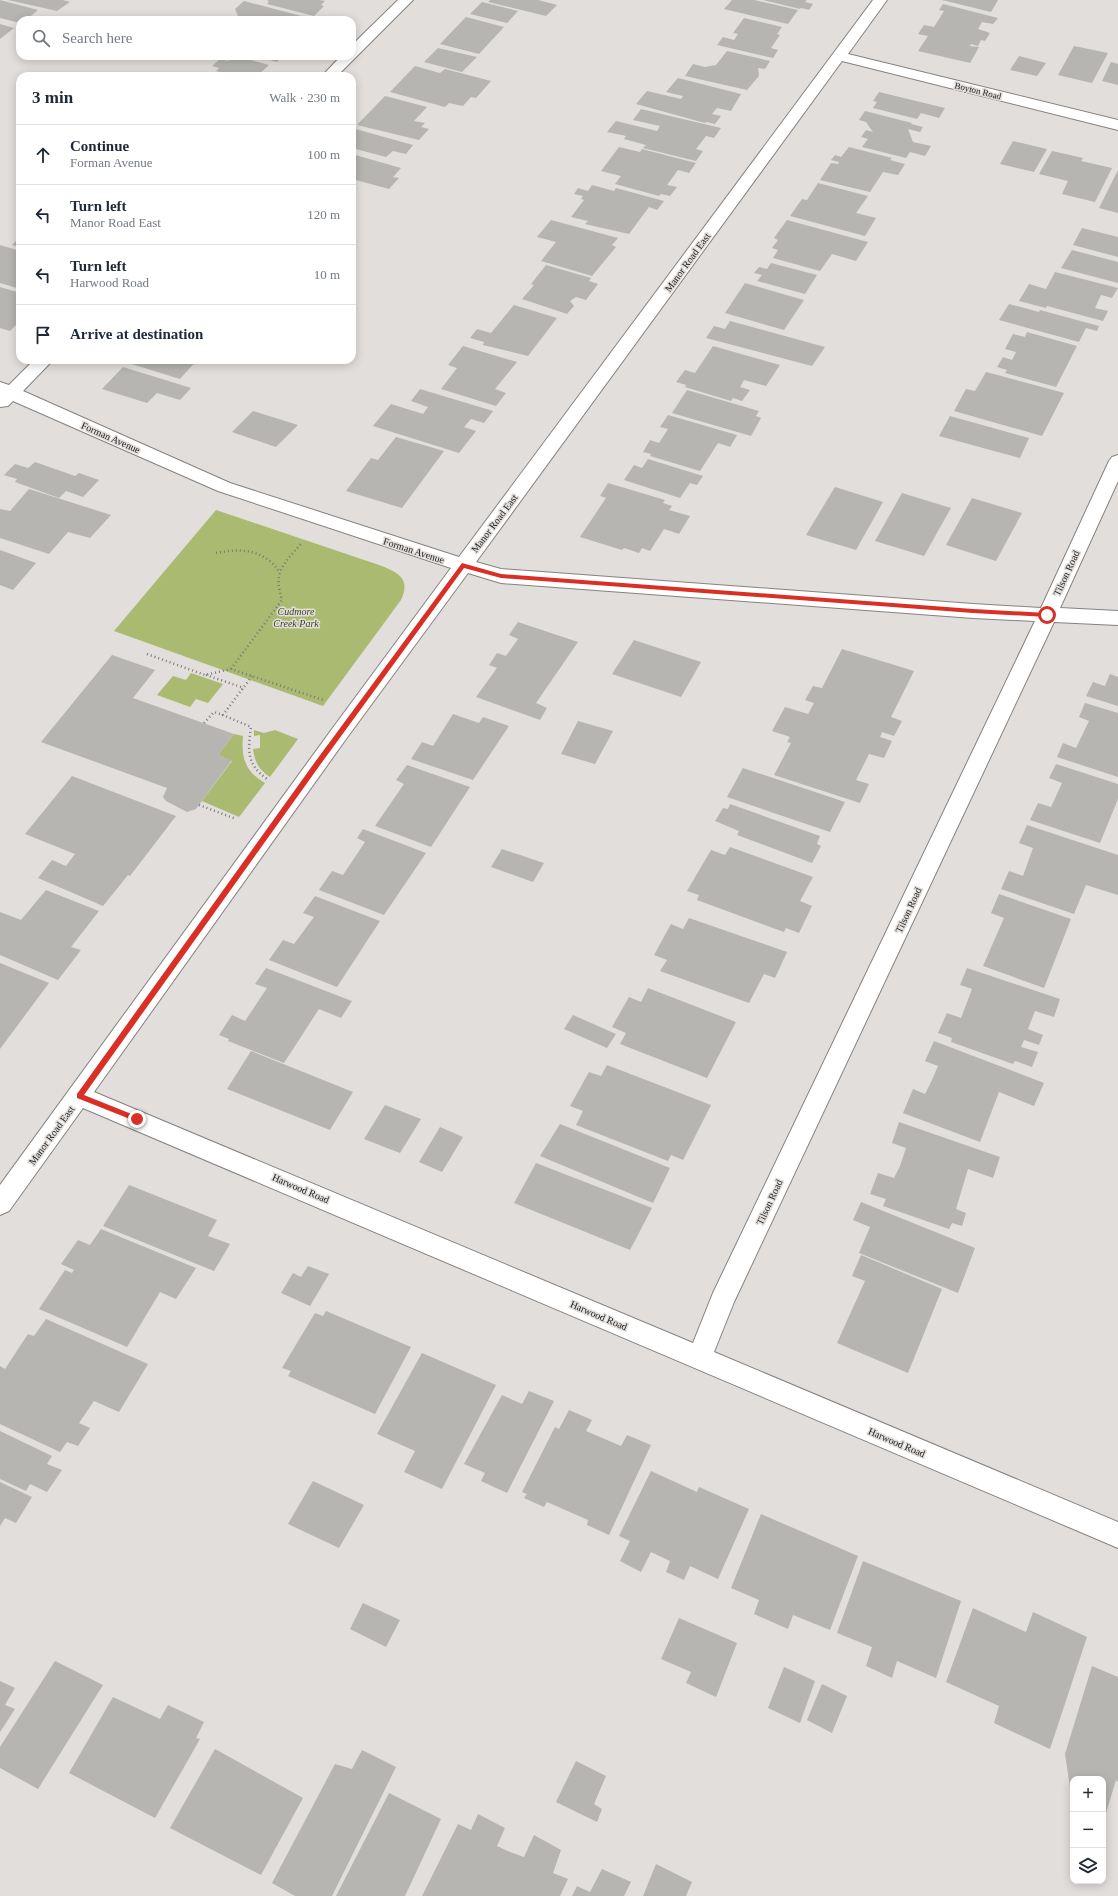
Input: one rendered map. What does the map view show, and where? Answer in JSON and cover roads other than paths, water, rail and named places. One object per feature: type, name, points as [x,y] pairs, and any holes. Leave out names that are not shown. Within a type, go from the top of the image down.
[{"type":"street","points":[[356,49],[406,0]]},
{"type":"street","name":"Manor Road East","points":[[0,1204],[326,751],[880,0]]},
{"type":"street","name":"Boyton Road","points":[[839,56],[1118,125]]},
{"type":"street","points":[[333,72],[345,60]]},
{"type":"street","points":[[4,395],[39,364]]},
{"type":"street","name":"Forman Avenue","points":[[4,395],[224,487],[462,565],[501,576],[973,611],[1118,618]]},
{"type":"street","name":"Tilson Road","points":[[699,1358],[722,1301],[1047,615],[1118,461]]},
{"type":"street","name":"Harwood Road","points":[[79,1096],[137,1119],[1118,1535]]},
{"type":"park label","name":"Cudmore Creek Park","points":[[296,616]]}]
